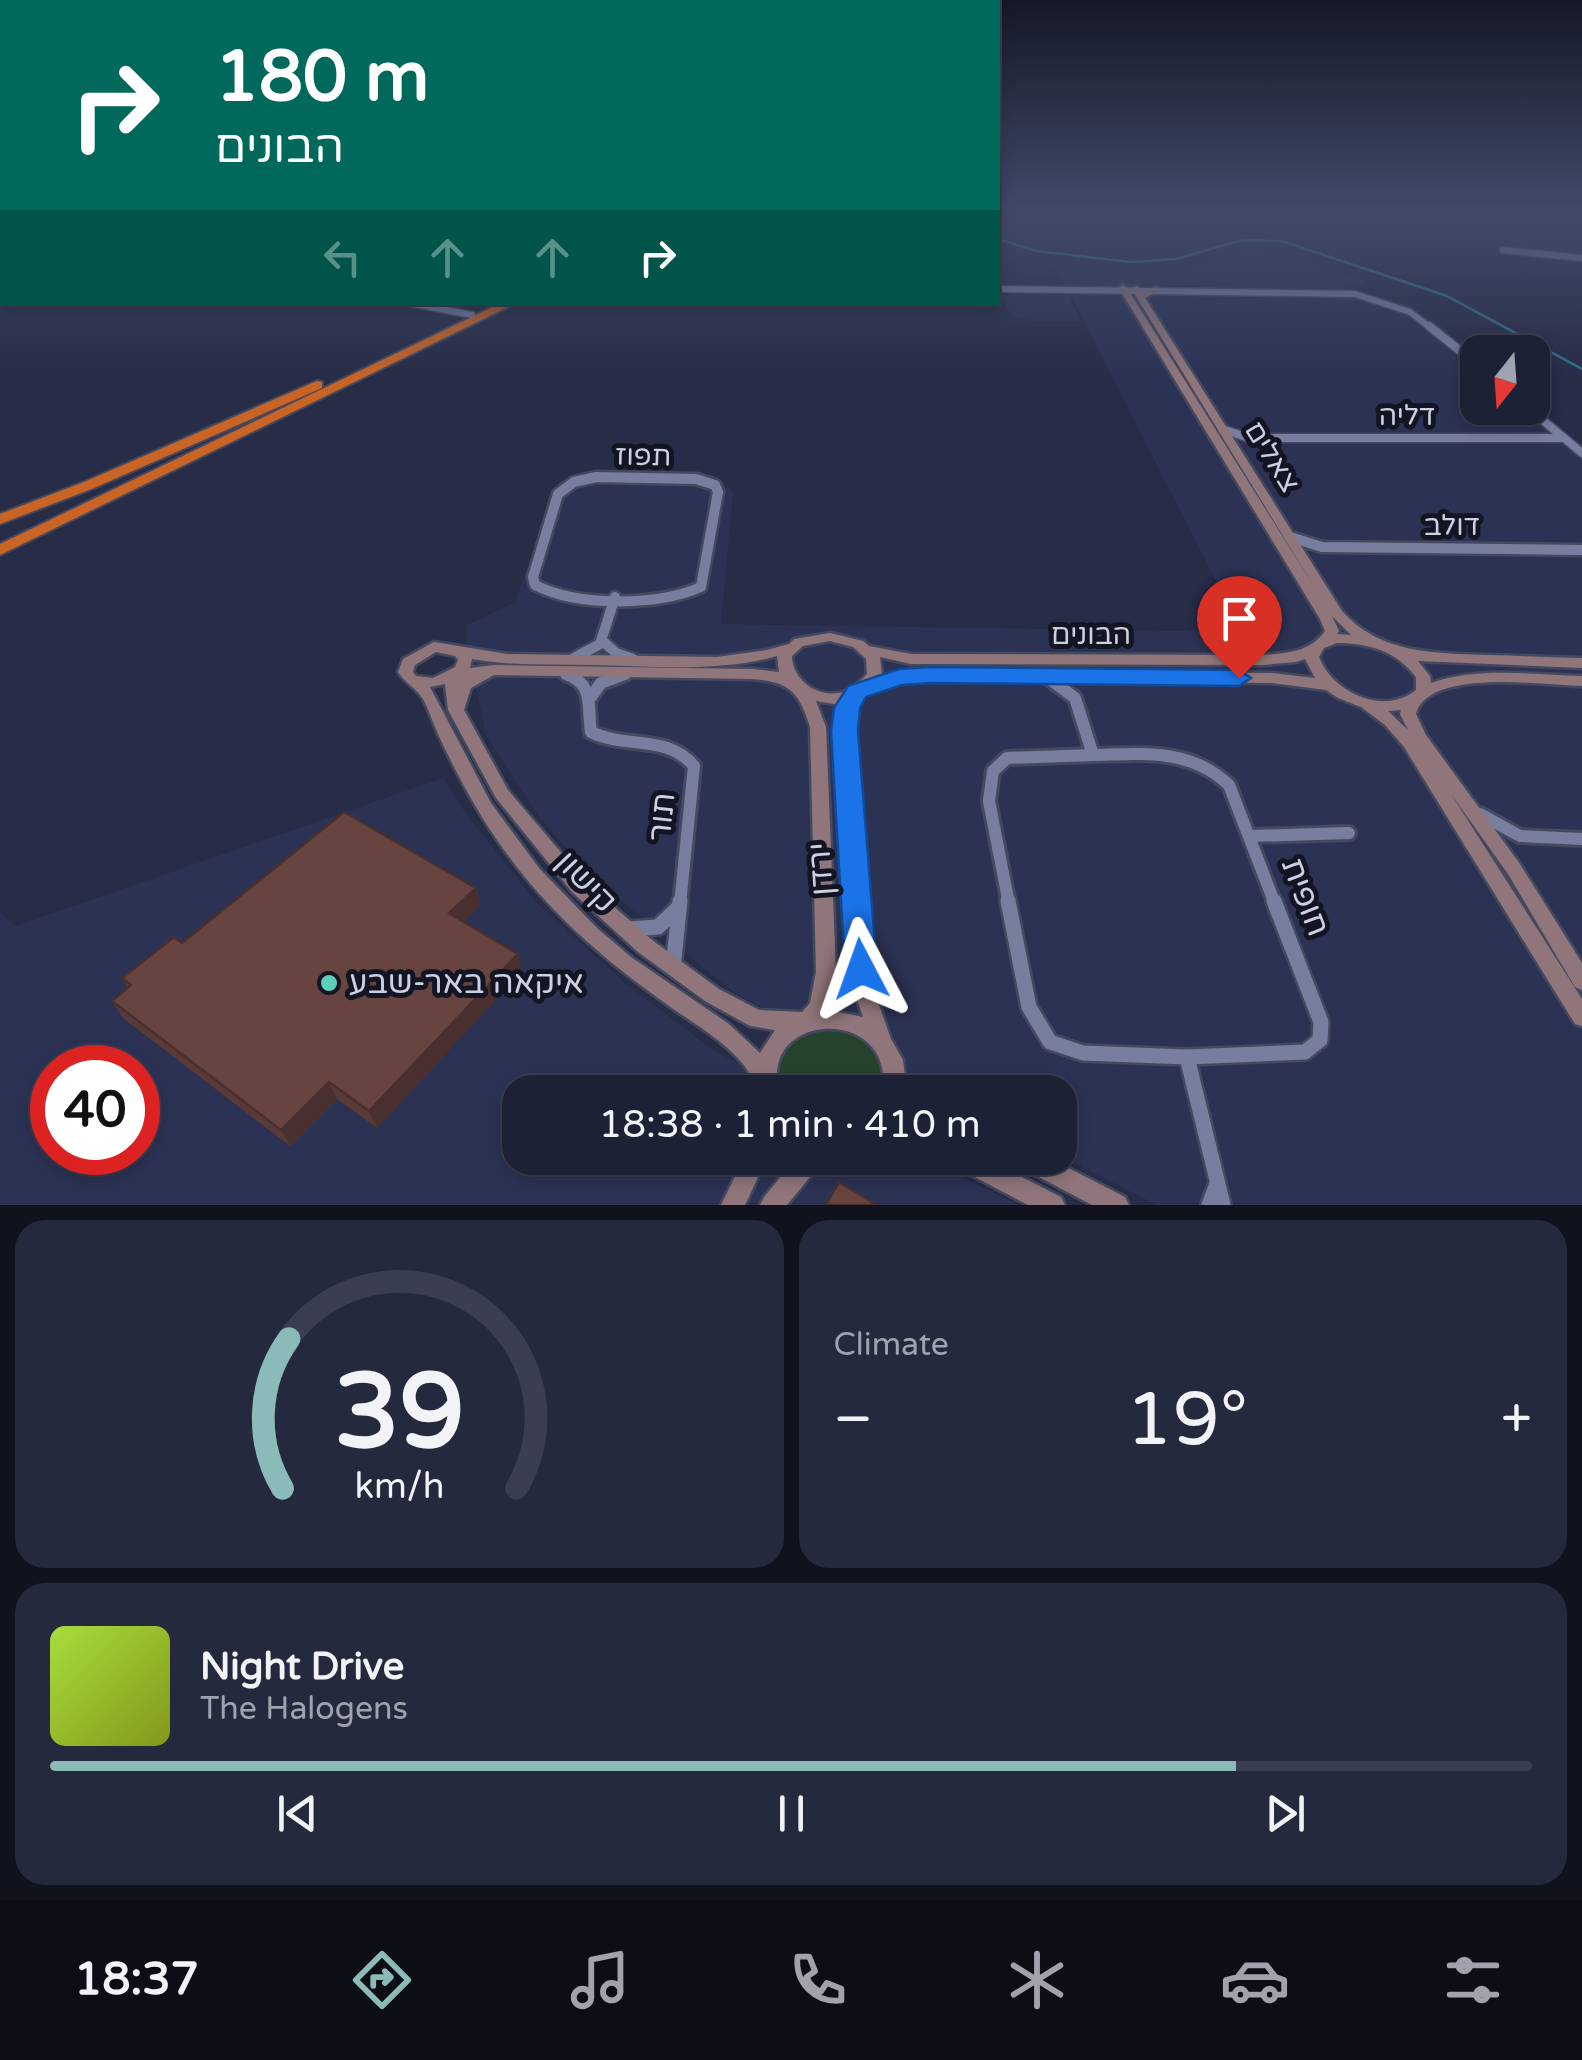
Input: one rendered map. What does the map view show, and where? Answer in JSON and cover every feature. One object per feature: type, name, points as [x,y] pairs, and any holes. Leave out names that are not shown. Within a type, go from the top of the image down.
[{"type":"highway","points":[[0,540],[493,305]]},
{"type":"highway","points":[[0,550],[507,305]]},
{"type":"highway","points":[[0,519],[89,485],[437,332]]},
{"type":"highway","points":[[0,562],[316,398]]},
{"type":"street","points":[[1000,289],[1336,292],[1369,296],[1404,309],[1460,351]]},
{"type":"street","name":"צאלים","points":[[1133,291],[1344,621],[1376,642]]},
{"type":"street","name":"צאלים","points":[[1133,291],[1327,619],[1332,631],[1320,645],[1313,666],[1328,685]]},
{"type":"street","points":[[420,305],[472,315]]},
{"type":"street","points":[[1548,425],[1582,453]]},
{"type":"street","name":"דליה","points":[[1221,428],[1249,438],[1564,438]]},
{"type":"street","points":[[1235,450],[1237,442],[1249,438]]},
{"type":"street","name":"תפוז","points":[[596,478],[696,479],[716,485],[701,587],[679,597],[615,598],[554,595],[535,585],[533,577],[561,490],[574,482],[596,478]]},
{"type":"street","name":"דולב","points":[[1289,536],[1322,548],[1582,550]]},
{"type":"street","points":[[1306,563],[1306,553],[1322,548]]},
{"type":"street","points":[[568,660],[592,653],[605,643],[615,598]]},
{"type":"street","points":[[568,660],[434,647],[412,657],[405,672],[418,683],[435,684],[455,676],[499,670],[555,672],[635,667],[742,659],[830,637],[850,640],[866,650],[876,668],[872,681],[859,691],[829,697],[764,675],[635,667],[568,660]]},
{"type":"street","name":"הבונים","points":[[866,650],[911,659],[1263,660],[1296,657],[1320,645],[1348,638],[1376,642]]},
{"type":"street","points":[[1376,642],[1399,652],[1440,659],[1582,663]]},
{"type":"street","points":[[605,643],[635,667]]},
{"type":"street","points":[[793,647],[782,663],[795,687]]},
{"type":"street","name":"קישון","points":[[461,652],[465,660],[455,676],[456,708],[484,762],[525,826],[580,888],[673,968],[750,1016],[776,1023],[848,1020],[882,1041]]},
{"type":"street","points":[[1399,652],[1424,676],[1408,714],[1413,728],[1514,868],[1582,980]]},
{"type":"street","points":[[590,698],[608,679],[635,667]]},
{"type":"street","points":[[456,708],[464,686],[499,670]]},
{"type":"street","points":[[555,672],[582,678],[590,698]]},
{"type":"street","name":"הבונים","points":[[859,691],[899,678],[931,675],[1272,678],[1328,685],[1365,703]]},
{"type":"street","points":[[1044,676],[1064,684],[1078,696],[1093,755]]},
{"type":"street","points":[[1078,696],[1084,684],[1105,676]]},
{"type":"street","points":[[1365,703],[1418,697],[1438,683],[1459,680],[1582,681]]},
{"type":"street","name":"קישון","points":[[418,683],[428,694],[480,805],[528,870],[621,961],[733,1039],[753,1059],[760,1075]]},
{"type":"street","name":"ירדן","points":[[795,687],[810,704],[818,727],[825,953],[822,996],[806,1022]]},
{"type":"street","name":"ירדן","points":[[859,691],[850,702],[845,723],[863,988],[895,1066]]},
{"type":"street","name":"תור","points":[[590,698],[591,732],[604,740],[674,746],[687,754],[694,766],[673,968]]},
{"type":"street","points":[[1365,703],[1382,713],[1410,743],[1582,1017]]},
{"type":"street","name":"חופית","points":[[1178,754],[1216,769],[1229,784],[1250,836],[1321,1022],[1320,1040],[1306,1052],[1283,1056],[1187,1057],[1070,1051],[1051,1043],[1037,1028],[1029,1007],[990,801],[989,777],[996,764],[1007,758],[1178,754]]},
{"type":"street","points":[[1472,807],[1499,828],[1536,839],[1582,839]]},
{"type":"street","points":[[1250,836],[1349,833]]},
{"type":"street","points":[[1514,868],[1510,855],[1514,848],[1536,839]]},
{"type":"street","points":[[624,928],[651,930],[670,920],[681,903]]},
{"type":"street","points":[[768,1075],[776,1044],[806,1022]]},
{"type":"street","points":[[1187,1057],[1222,1205]]},
{"type":"street","points":[[895,1066],[895,1075]]},
{"type":"street","points":[[895,1066],[901,1075]]},
{"type":"street","points":[[733,1205],[748,1175]]},
{"type":"street","points":[[772,1205],[797,1175]]},
{"type":"street","points":[[995,1175],[1053,1205]]},
{"type":"street","points":[[1059,1175],[1116,1205]]},
{"type":"street","points":[[1208,1205],[1216,1184]]},
{"type":"shaded area","points":[[1056,267],[1145,271],[1177,267],[1324,267],[1363,280],[1366,283],[1342,288],[1409,305],[1460,343],[1460,425],[1550,425],[1550,420],[1582,447],[1582,1205],[1157,1205],[1077,1165],[1077,1075],[900,1075],[733,992],[587,873],[535,811],[486,736],[467,643],[467,625],[515,602],[556,486],[603,474],[711,474],[726,483],[733,493],[721,624],[1242,632]]},
{"type":"shaded area","points":[[1001,295],[1068,295],[1081,321],[1034,321],[1010,315]]},
{"type":"shaded area","points":[[443,778],[536,902],[625,983],[716,1052],[762,1075],[502,1075],[502,1175],[958,1175],[1018,1205],[0,1205],[0,913],[16,926]]},
{"type":"green space","points":[[841,1027],[854,1031],[877,1052],[886,1075],[776,1075],[782,1054],[811,1028]]},
{"type":"building","name":"איקאה באר-שבע","points":[[344,812],[476,888],[449,913],[518,954],[369,1111],[329,1082],[281,1130],[112,1001],[131,985],[122,978],[174,937],[182,943]]},
{"type":"building","points":[[839,1182],[877,1205],[826,1205]]},
{"type":"waterway","points":[[1361,267],[1447,296],[1582,369]]},
{"type":"place","name":"איקאה באר-שבע","points":[[329,983]]},
{"type":"route","points":[[861,969],[844,731],[847,708],[857,692],[899,678],[931,675],[1239,678]]}]
